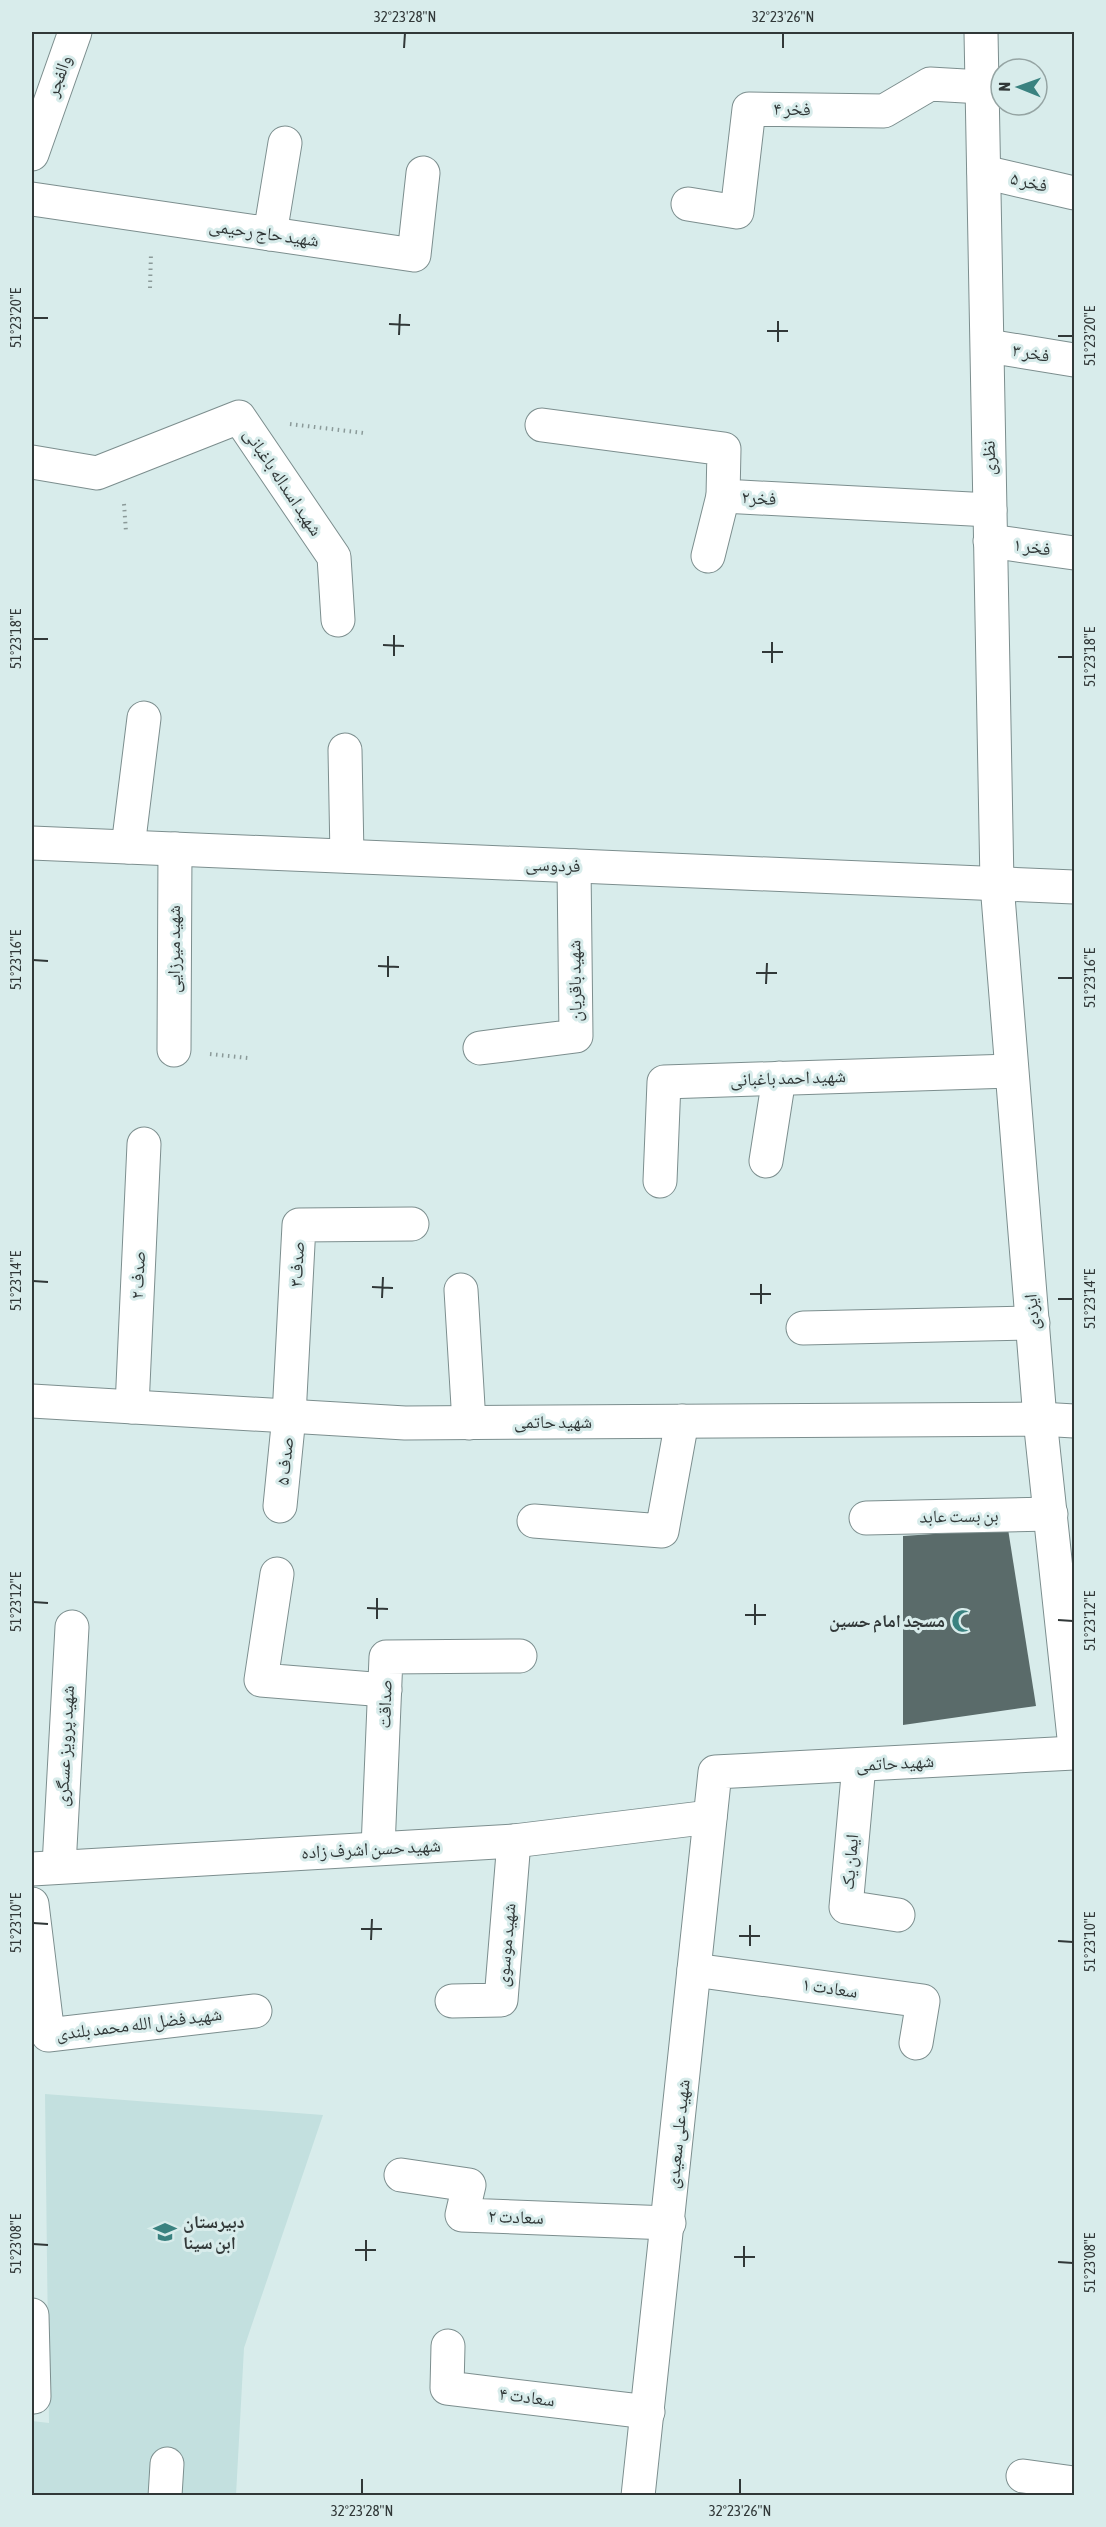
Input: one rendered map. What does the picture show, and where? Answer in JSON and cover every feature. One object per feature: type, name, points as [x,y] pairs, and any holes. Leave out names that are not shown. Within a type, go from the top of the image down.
[{"type":"street","name":"والفجر","points":[[32,154],[75,32]]},
{"type":"street","name":"نظری","points":[[981,32],[997,885]]},
{"type":"street","name":"فخر ۴","points":[[688,204],[737,212],[749,109],[884,111],[930,84],[982,87]]},
{"type":"street","points":[[270,234],[285,143]]},
{"type":"street","name":"فخر ۵","points":[[984,172],[1074,193]]},
{"type":"street","name":"شهید حاج رحیمی","points":[[32,199],[414,255],[423,174]]},
{"type":"street","name":"فخر ۳","points":[[988,346],[1074,360]]},
{"type":"street","name":"شهید اسداله باغبانی","points":[[32,462],[97,473],[238,417],[334,557],[338,620]]},
{"type":"street","name":"فخر۲","points":[[542,425],[724,449],[723,496],[990,525]]},
{"type":"street","points":[[708,556],[723,496]]},
{"type":"street","name":"فخر ۱","points":[[990,525],[1074,553]]},
{"type":"street","points":[[128,847],[144,718]]},
{"type":"street","points":[[345,750],[347,856]]},
{"type":"street","name":"فردوسی","points":[[32,843],[997,885],[1074,886]]},
{"type":"street","name":"شهید میرزایی","points":[[174,1050],[175,849]]},
{"type":"street","name":"شهید باقریان","points":[[480,1048],[576,1036],[574,866]]},
{"type":"street","name":"ایزدی","points":[[997,885],[1040,1419],[1074,1738]]},
{"type":"street","name":"شهید احمد باغبانی","points":[[660,1181],[664,1082],[1011,1071]]},
{"type":"street","points":[[766,1161],[779,1078]]},
{"type":"street","name":"صدف ۲","points":[[132,1407],[144,1143]]},
{"type":"street","name":"صدف۳","points":[[289,1416],[299,1225],[412,1224]]},
{"type":"street","points":[[461,1290],[469,1423]]},
{"type":"street","points":[[803,1328],[1033,1323]]},
{"type":"street","name":"شهید حاتمی","points":[[32,1401],[405,1423],[1040,1419],[1074,1421]]},
{"type":"street","name":"صدف ۵","points":[[280,1506],[289,1416]]},
{"type":"street","points":[[534,1521],[662,1531],[682,1421]]},
{"type":"street","name":"بن بست عابد","points":[[866,1518],[1051,1514]]},
{"type":"street","points":[[277,1574],[261,1680],[385,1690]]},
{"type":"street","name":"شهید پرویز عسگری","points":[[45,1867],[72,1627]]},
{"type":"street","name":"صداقت","points":[[378,1848],[386,1658],[520,1656]]},
{"type":"street","name":"شهید حاتمی","points":[[716,1772],[1074,1753]]},
{"type":"street","name":"ایمان یک","points":[[859,1764],[846,1907],[898,1915]]},
{"type":"street","name":"شهید علی سعیدی","points":[[638,2496],[716,1772]]},
{"type":"street","name":"شهید حسن اشرف زاده","points":[[45,1867],[514,1841],[710,1817]]},
{"type":"street","name":"شهید موسوی","points":[[452,2001],[501,2000],[514,1841]]},
{"type":"street","name":"شهید فضل الله محمد بلندی","points":[[32,1904],[48,2035],[255,2011]]},
{"type":"street","name":"سعادت ۱","points":[[694,1970],[923,2001],[916,2043]]},
{"type":"street","name":"سعادت ۲","points":[[401,2175],[469,2185],[462,2215],[669,2223]]},
{"type":"street","points":[[32,2315],[34,2397]]},
{"type":"street","name":"سعادت ۴","points":[[448,2346],[447,2388],[648,2412]]},
{"type":"street","points":[[1023,2476],[1074,2483]]},
{"type":"path","points":[[238,417],[364,433]]},
{"type":"shaded area","name":"دبیرستان ابن سینا","points":[[45,2094],[323,2115],[244,2348],[236,2495],[32,2495],[32,2421],[49,2423]]},
{"type":"building","name":"مسجد امام حسین","points":[[1008,1529],[1036,1706],[903,1725],[903,1536]]},
{"type":"place","name":"مسجد امام حسین","points":[[963,1621]]},
{"type":"place","name":"دبیرستان ابن سینا","points":[[165,2232]]}]
